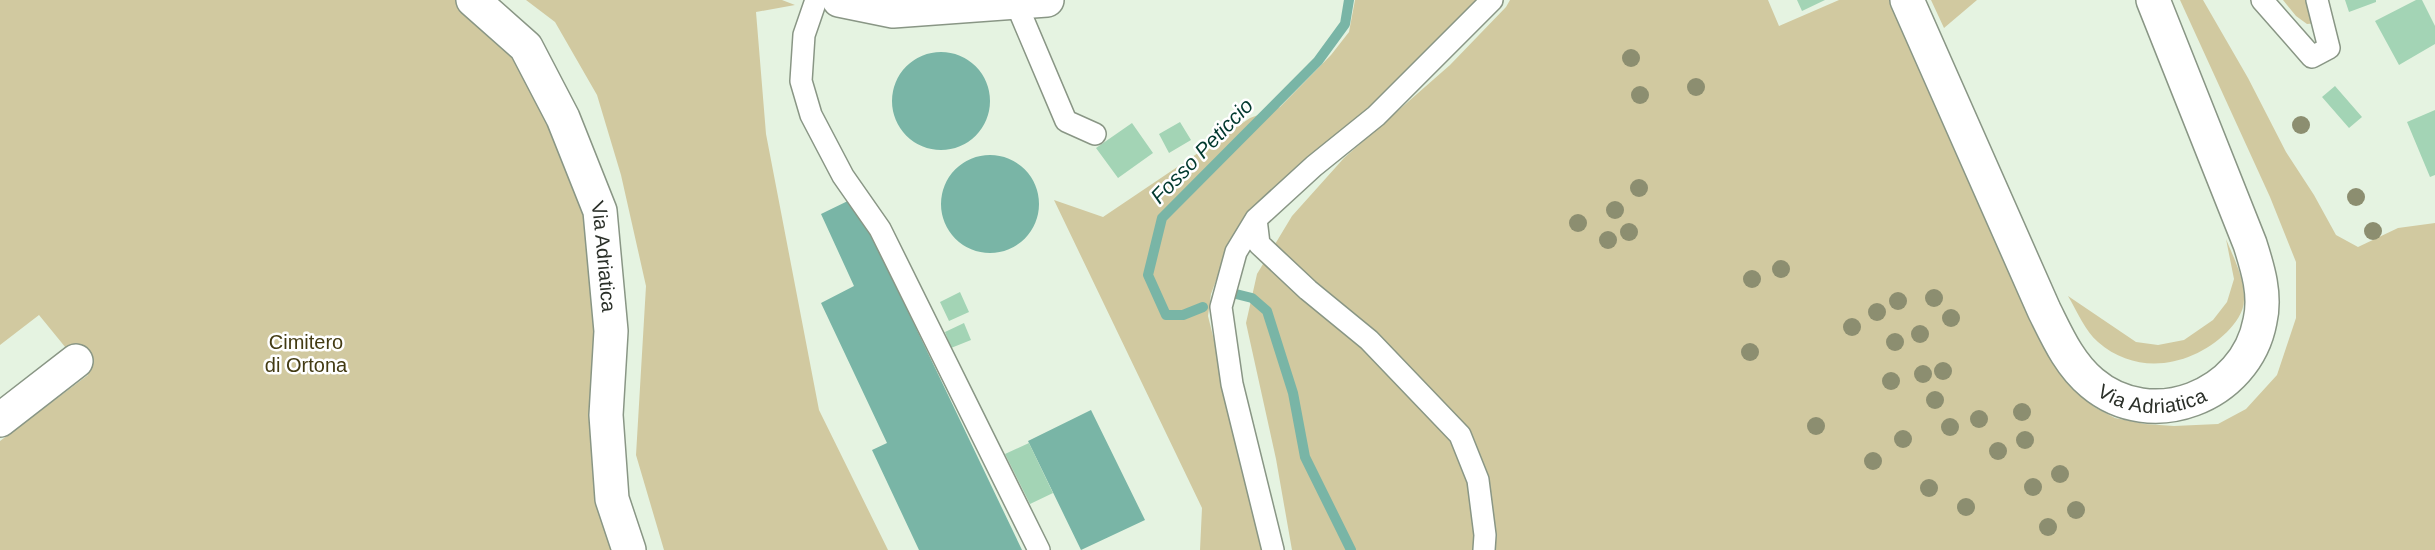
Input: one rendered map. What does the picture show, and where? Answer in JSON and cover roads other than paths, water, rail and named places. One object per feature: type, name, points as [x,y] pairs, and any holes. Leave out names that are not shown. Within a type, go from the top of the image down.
[{"type":"main road","name":"Via Adriatica","points":[[473,0],[526,47],[563,118],[600,211],[611,331],[606,415],[612,499],[629,550]]},
{"type":"main road","points":[[839,0],[893,12],[1032,2]]},
{"type":"main road","name":"Via Adriatica","points":[[1907,0],[2044,310],[2077,369],[2110,395],[2127,402],[2164,407],[2182,404],[2208,394],[2232,375],[2250,351],[2260,322],[2262,296],[2250,244],[2153,0]]},
{"type":"main road","points":[[0,420],[76,361]]},
{"type":"lane","points":[[816,0],[804,35],[801,81],[811,115],[843,176],[880,230],[1039,550]]},
{"type":"lane","points":[[1273,550],[1232,384],[1221,308],[1236,252],[1256,219],[1314,166],[1376,116],[1492,0]]},
{"type":"lane","points":[[2262,0],[2312,57],[2329,48],[2317,0]]},
{"type":"lane","points":[[1032,2],[1066,121],[1095,134]]},
{"type":"lane","points":[[1256,219],[1259,244],[1308,290],[1369,340],[1460,435],[1478,480],[1485,536],[1484,550]]},
{"type":"water","points":[[941,52],[960,56],[976,66],[986,82],[990,101],[986,120],[976,136],[960,146],[941,150],[922,146],[906,136],[896,120],[892,101],[896,82],[906,66],[922,56]]},
{"type":"water","points":[[990,155],[1009,159],[1025,169],[1035,185],[1039,204],[1035,223],[1025,239],[1009,249],[990,253],[971,249],[955,239],[945,223],[941,204],[945,185],[955,169],[971,159]]},
{"type":"water","points":[[854,198],[1022,550],[919,550],[872,450],[887,443],[821,303],[854,286],[821,214]]},
{"type":"water","points":[[1091,410],[1145,520],[1081,550],[1028,441]]},
{"type":"waterway","name":"Fosso Peticcio","points":[[1203,307],[1183,315],[1166,315],[1148,275],[1162,218],[1318,61],[1345,24],[1349,0]]},
{"type":"waterway","name":"Fosso Peticcio","points":[[1236,294],[1252,298],[1267,311],[1293,393],[1305,457],[1351,550]]},
{"type":"park label","name":"Cimitero di Ortona","points":[[306,354]]}]
